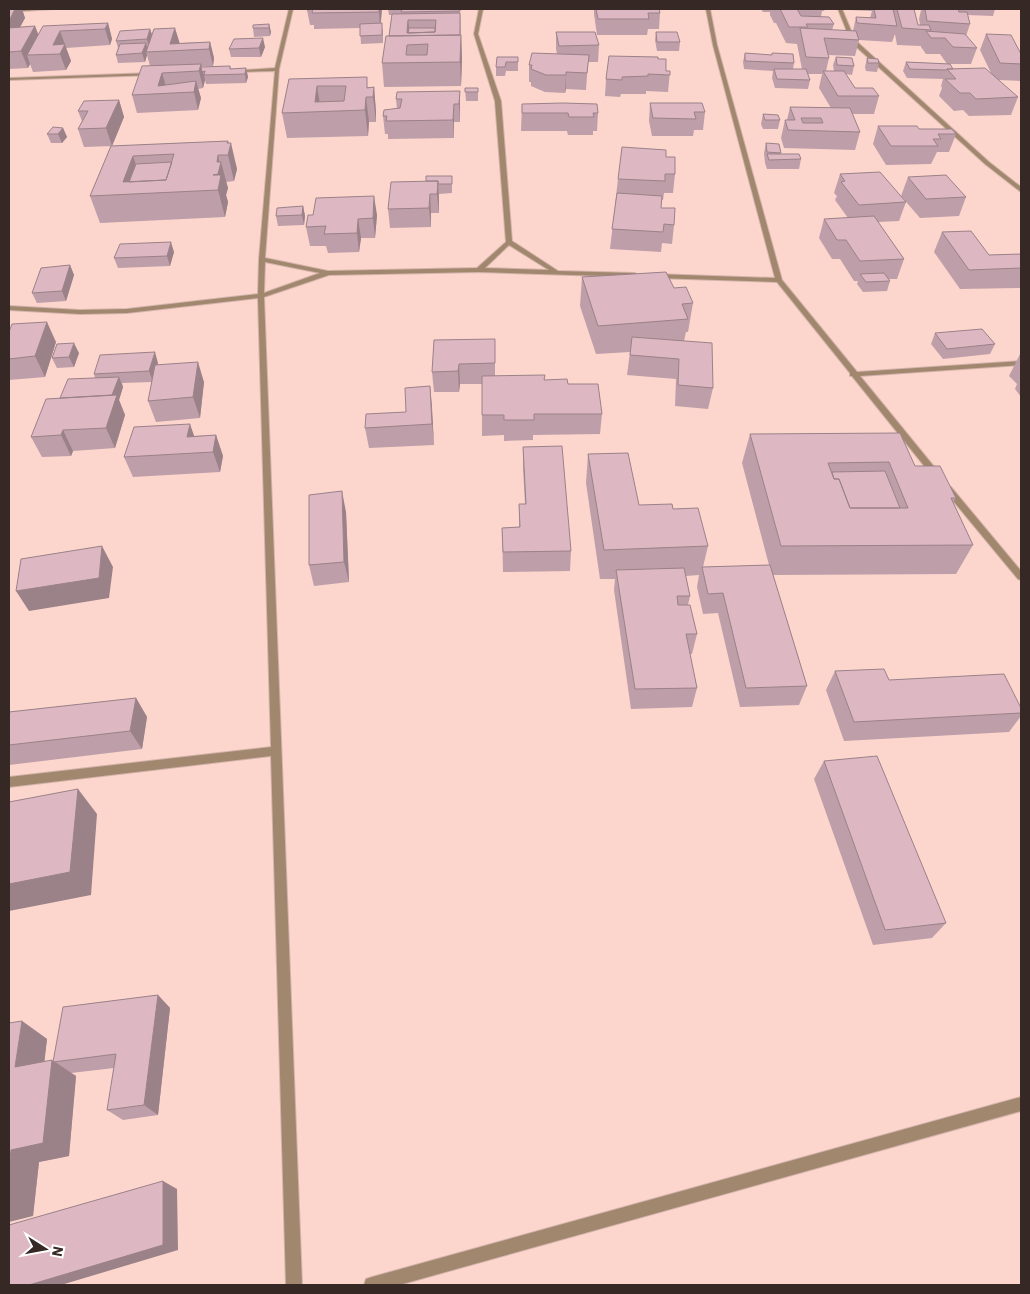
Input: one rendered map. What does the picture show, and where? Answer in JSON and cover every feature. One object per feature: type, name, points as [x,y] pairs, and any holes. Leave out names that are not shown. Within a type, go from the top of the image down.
[{"type":"street","points":[[9,11],[51,9]]},
{"type":"street","points":[[291,9],[277,70],[262,260],[261,296],[294,1285]]},
{"type":"street","points":[[480,9],[476,34],[498,101],[509,242]]},
{"type":"street","points":[[708,9],[715,45],[779,280],[853,374],[1021,577]]},
{"type":"street","points":[[840,9],[853,41],[987,163],[1021,190]]},
{"type":"street","points":[[228,71],[277,70]]},
{"type":"street","points":[[9,79],[160,74]]},
{"type":"street","points":[[479,270],[509,242]]},
{"type":"street","points":[[509,242],[556,272]]},
{"type":"street","points":[[262,260],[328,273],[479,270],[779,280]]},
{"type":"street","points":[[9,308],[80,312],[127,311],[261,296],[328,273]]},
{"type":"street","points":[[853,374],[1021,363]]},
{"type":"street","points":[[9,782],[276,751]]},
{"type":"street","points":[[372,1285],[1021,1104]]},
{"type":"building","points":[[9,9],[15,9],[9,21]]},
{"type":"building","points":[[313,9],[379,9],[379,12],[312,13]]},
{"type":"building","points":[[402,9],[460,9],[460,11],[401,12]]},
{"type":"building","points":[[596,9],[659,9],[660,13],[648,13],[649,19],[598,19]]},
{"type":"building","points":[[780,9],[797,9],[801,16],[829,17],[834,24],[806,24],[808,27],[789,27]]},
{"type":"building","points":[[874,9],[893,9],[897,26],[857,23],[856,17],[876,18]]},
{"type":"building","points":[[897,9],[914,9],[918,25],[929,25],[931,30],[902,28]]},
{"type":"building","points":[[925,9],[958,9],[959,12],[967,12],[970,24],[927,21]]},
{"type":"building","points":[[460,13],[460,35],[389,36],[392,14]],"holes":[[[408,20],[436,20],[435,32],[407,33]]]},
{"type":"building","points":[[108,23],[105,29],[60,31],[53,45],[65,44],[60,54],[27,55],[43,26]]},
{"type":"building","points":[[382,23],[382,35],[360,36],[360,24]]},
{"type":"building","points":[[269,24],[269,28],[253,28],[253,25]]},
{"type":"building","points":[[35,26],[21,51],[9,52],[9,28]]},
{"type":"building","points":[[175,28],[170,44],[210,42],[209,49],[146,52],[154,29]]},
{"type":"building","points":[[409,28],[435,28],[435,32],[408,33]]},
{"type":"building","points":[[800,28],[856,31],[859,40],[824,38],[829,58],[806,57]]},
{"type":"building","points":[[150,29],[147,39],[116,41],[120,31]]},
{"type":"building","points":[[926,31],[965,34],[977,48],[953,47],[945,38],[931,38]]},
{"type":"building","points":[[556,32],[595,32],[599,45],[559,46]]},
{"type":"building","points":[[656,32],[677,32],[680,42],[657,42]]},
{"type":"building","points":[[986,34],[1011,35],[1021,54],[1021,64],[1000,63]]},
{"type":"building","points":[[461,35],[460,62],[382,63],[386,36]],"holes":[[[428,44],[427,55],[406,55],[407,45]]]},
{"type":"building","points":[[263,38],[259,48],[229,49],[234,39]]},
{"type":"building","points":[[146,43],[142,53],[116,55],[120,44]]},
{"type":"building","points":[[532,53],[589,55],[587,73],[566,72],[566,75],[546,75],[531,69],[532,65],[529,65]]},
{"type":"building","points":[[745,53],[793,54],[794,63],[745,61]]},
{"type":"building","points":[[609,56],[658,57],[658,59],[666,59],[666,71],[670,71],[670,75],[648,74],[648,76],[622,77],[622,80],[606,79]]},
{"type":"building","points":[[497,57],[518,57],[518,62],[506,62],[505,67],[496,67]]},
{"type":"building","points":[[836,57],[852,58],[854,66],[837,65]]},
{"type":"building","points":[[867,58],[878,59],[879,63],[868,63]]},
{"type":"building","points":[[906,62],[950,64],[953,69],[910,69]]},
{"type":"building","points":[[201,64],[199,71],[162,73],[158,86],[196,81],[194,92],[132,95],[142,66]]},
{"type":"building","points":[[230,66],[230,69],[246,68],[245,74],[204,75],[205,71],[202,72],[201,67]]},
{"type":"building","points":[[985,68],[1018,97],[976,99],[970,93],[960,93],[945,79],[956,79],[947,69]]},
{"type":"building","points":[[774,69],[806,69],[810,80],[777,79]]},
{"type":"building","points":[[823,71],[844,71],[855,88],[873,88],[879,96],[838,96]]},
{"type":"building","points":[[367,77],[367,88],[374,87],[373,97],[366,97],[365,110],[282,113],[289,79]],"holes":[[[317,86],[346,86],[344,101],[315,102]]]},
{"type":"building","points":[[465,88],[478,88],[478,92],[465,92]]},
{"type":"building","points":[[460,91],[459,104],[454,104],[453,120],[386,121],[387,116],[383,116],[384,110],[400,108],[402,99],[396,99],[397,92]]},
{"type":"building","points":[[119,100],[106,128],[78,129],[88,111],[78,111],[84,101]]},
{"type":"building","points":[[650,103],[702,103],[705,112],[694,112],[696,119],[653,118]]},
{"type":"building","points":[[522,104],[597,104],[598,113],[593,113],[594,117],[569,117],[568,113],[522,113]]},
{"type":"building","points":[[790,107],[850,108],[860,132],[788,130],[785,120],[795,120]],"holes":[[[801,118],[821,118],[823,123],[803,123]]]},
{"type":"building","points":[[763,114],[778,115],[780,120],[765,120]]},
{"type":"building","points":[[878,126],[917,126],[919,129],[952,129],[956,134],[938,134],[941,139],[933,139],[938,146],[891,146]]},
{"type":"building","points":[[53,127],[63,128],[58,134],[47,134]]},
{"type":"building","points":[[228,141],[227,143],[231,143],[228,155],[218,155],[217,162],[221,162],[218,174],[213,175],[221,175],[218,190],[90,196],[111,146]],"holes":[[[174,154],[166,180],[123,182],[133,156]]]},
{"type":"building","points":[[766,143],[779,144],[781,153],[767,152]]},
{"type":"building","points":[[622,147],[666,150],[666,157],[675,157],[675,174],[665,174],[665,181],[618,179]]},
{"type":"building","points":[[767,154],[799,154],[801,159],[769,160]]},
{"type":"building","points":[[172,162],[166,180],[129,182],[136,164]]},
{"type":"building","points":[[880,172],[906,202],[859,205],[841,182],[845,181],[840,174]]},
{"type":"building","points":[[946,175],[966,197],[926,199],[908,177]]},
{"type":"building","points":[[426,176],[452,176],[452,184],[438,184],[438,181],[426,181]]},
{"type":"building","points":[[438,181],[437,194],[430,194],[429,208],[388,209],[391,182]]},
{"type":"building","points":[[617,193],[662,196],[661,208],[675,208],[674,225],[664,224],[663,232],[612,229]]},
{"type":"building","points":[[374,196],[373,218],[358,219],[357,233],[324,234],[326,226],[306,227],[308,215],[313,215],[316,198]]},
{"type":"building","points":[[303,206],[302,215],[276,216],[277,208]]},
{"type":"building","points":[[874,216],[904,259],[860,261],[846,240],[837,240],[824,219]]},
{"type":"building","points":[[971,231],[989,255],[1021,254],[1021,268],[969,270],[942,232]]},
{"type":"building","points":[[171,242],[167,256],[114,258],[120,244]]},
{"type":"building","points":[[70,265],[62,291],[32,293],[41,268]]},
{"type":"building","points":[[666,272],[674,288],[686,287],[693,303],[682,304],[688,319],[598,326],[582,277]]},
{"type":"building","points":[[884,273],[890,281],[866,282],[860,274]]},
{"type":"building","points":[[47,322],[35,356],[9,359],[9,332],[12,324]]},
{"type":"building","points":[[982,329],[995,344],[947,349],[935,333]]},
{"type":"building","points":[[632,337],[712,343],[713,388],[678,385],[679,359],[630,355]]},
{"type":"building","points":[[495,339],[495,363],[459,364],[458,371],[432,372],[434,340]]},
{"type":"building","points":[[74,343],[69,357],[52,358],[57,344]]},
{"type":"building","points":[[155,352],[149,371],[94,374],[100,355]]},
{"type":"building","points":[[198,362],[193,397],[148,401],[155,365]]},
{"type":"building","points":[[545,375],[544,380],[567,379],[568,384],[598,384],[602,414],[534,414],[534,420],[504,420],[504,415],[482,415],[482,376]]},
{"type":"building","points":[[119,377],[112,395],[60,398],[68,379]]},
{"type":"building","points":[[430,386],[432,424],[365,428],[366,414],[406,412],[405,388]]},
{"type":"building","points":[[117,395],[106,428],[63,430],[61,435],[31,437],[46,399]]},
{"type":"building","points":[[190,424],[187,437],[216,435],[213,452],[124,457],[134,427]]},
{"type":"building","points":[[900,433],[915,466],[940,466],[956,498],[951,498],[973,545],[781,546],[750,434]],"holes":[[[889,462],[908,508],[850,508],[839,479],[834,479],[828,463]]]},
{"type":"building","points":[[562,446],[571,551],[503,552],[502,528],[520,527],[519,504],[526,504],[523,447]]},
{"type":"building","points":[[628,453],[639,505],[672,504],[673,509],[698,508],[708,546],[604,550],[588,454]]},
{"type":"building","points":[[885,471],[900,508],[850,508],[839,479],[834,479],[832,472]]},
{"type":"building","points":[[342,491],[344,562],[309,565],[309,495]]},
{"type":"building","points":[[102,546],[99,578],[16,591],[21,559]]},
{"type":"building","points":[[770,565],[807,686],[746,688],[723,593],[708,594],[702,567]]},
{"type":"building","points":[[684,568],[690,596],[677,596],[678,605],[690,605],[697,634],[686,634],[697,688],[635,689],[616,570]]},
{"type":"building","points":[[884,669],[889,680],[1004,674],[1021,708],[1021,713],[854,722],[835,671]]},
{"type":"building","points":[[136,698],[130,731],[9,745],[9,712]]},
{"type":"building","points":[[877,756],[946,923],[885,930],[824,761]]},
{"type":"building","points":[[78,789],[70,872],[9,884],[9,802]]},
{"type":"building","points":[[158,995],[144,1105],[107,1110],[116,1054],[53,1062],[63,1007]]},
{"type":"building","points":[[22,1021],[15,1067],[52,1060],[43,1143],[11,1150],[9,1168],[9,1023]]},
{"type":"building","points":[[163,1181],[163,1245],[29,1285],[9,1285],[9,1225]]}]
